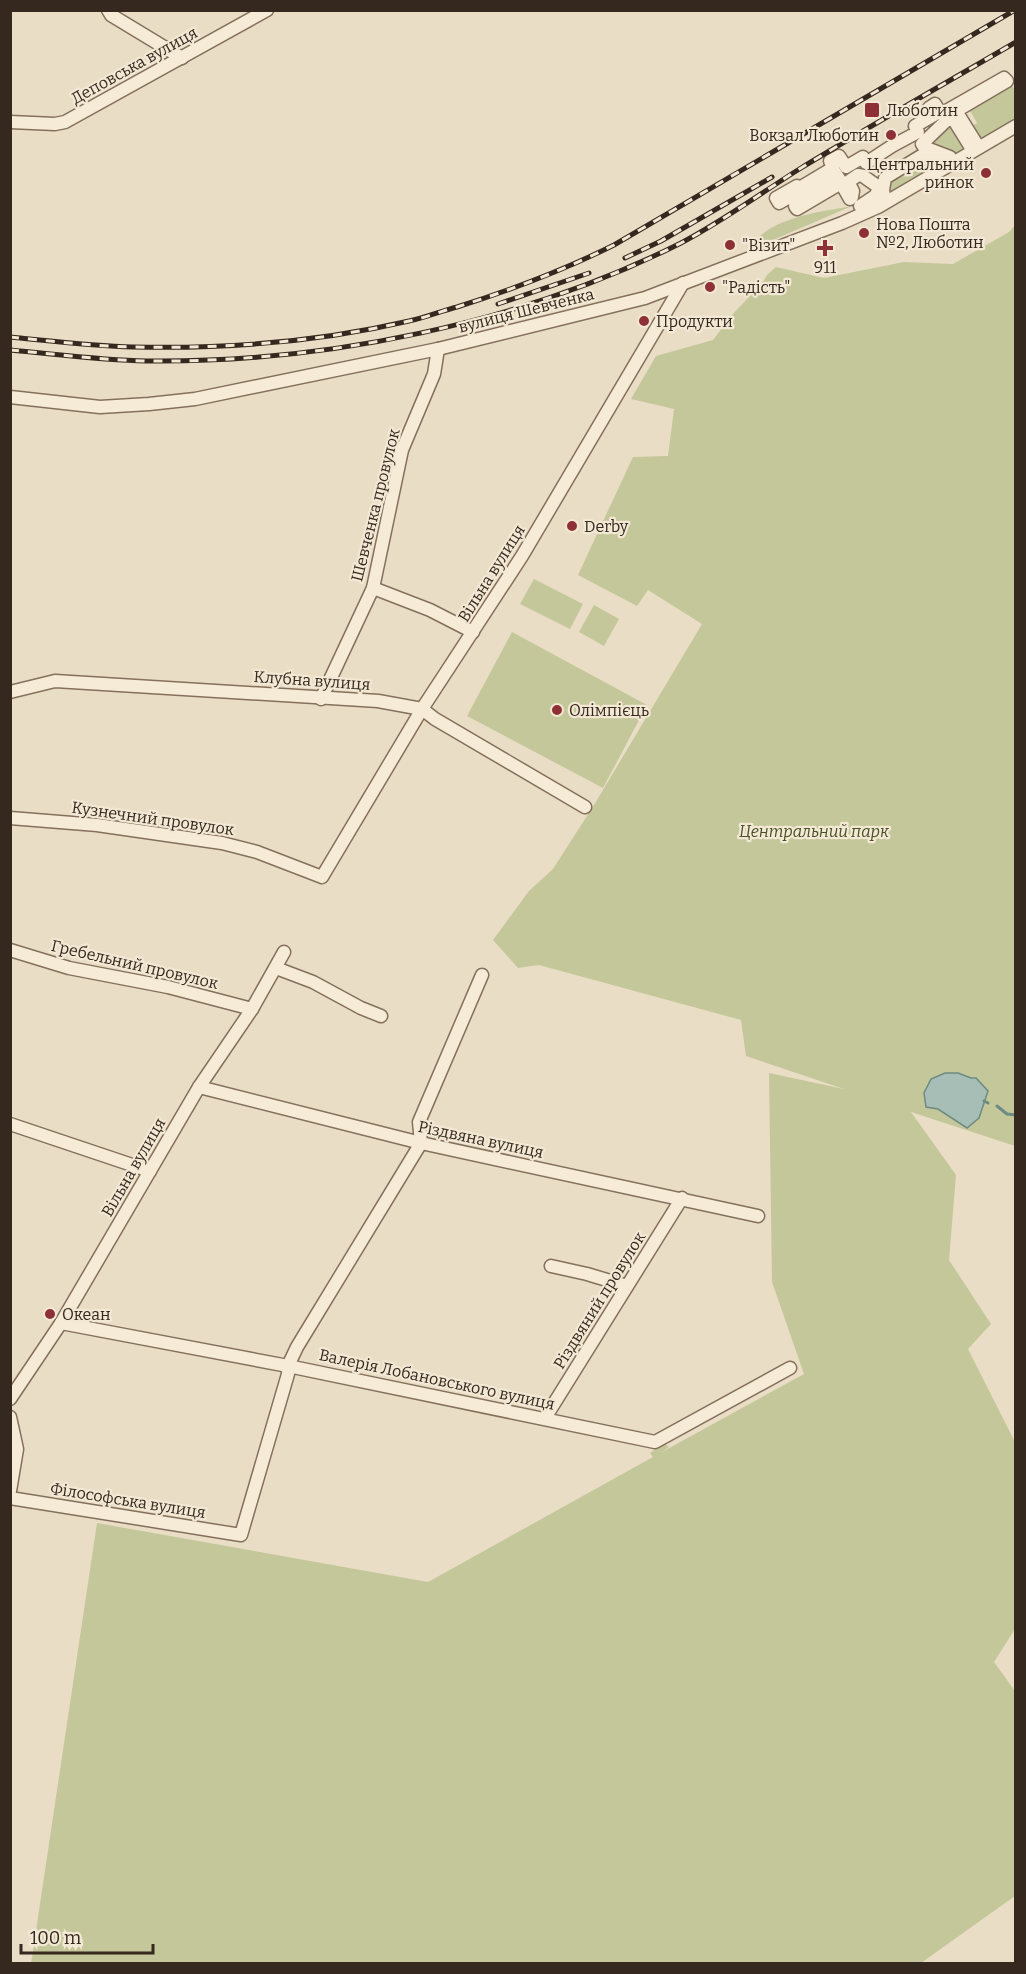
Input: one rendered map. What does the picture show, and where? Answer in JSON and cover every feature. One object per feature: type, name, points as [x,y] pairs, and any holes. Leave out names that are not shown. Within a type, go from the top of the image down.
[{"type":"street","points":[[108,10],[111,15],[182,58]]},
{"type":"street","name":"Деповська вулиця","points":[[10,122],[55,124],[64,122],[267,10]]},
{"type":"street","points":[[1004,78],[1007,81],[956,111],[976,143],[970,146],[952,117],[922,142],[924,147],[950,157],[939,164],[921,156],[885,178],[884,196],[862,208],[860,206],[875,196],[880,188],[858,175],[848,182],[853,191],[850,199],[841,183],[797,209],[795,206],[840,180],[834,171],[779,203],[776,198],[797,186],[798,189],[833,168],[830,161],[839,156],[846,167],[862,157],[866,163],[884,150],[918,132],[915,126],[934,116],[929,108],[935,104],[942,114],[1004,78]]},
{"type":"street","name":"вулиця Шевченка","points":[[10,397],[100,407],[149,405],[195,399],[438,349],[645,298],[878,207],[1016,126]]},
{"type":"street","name":"Вільна вулиця","points":[[322,877],[422,709],[522,556],[683,283]]},
{"type":"street","name":"Шевченка провулок","points":[[321,699],[373,588],[402,450],[435,374],[438,349]]},
{"type":"street","points":[[373,588],[430,610],[474,632]]},
{"type":"street","name":"Клубна вулиця","points":[[10,692],[55,681],[378,701],[422,709],[435,719],[585,807]]},
{"type":"street","name":"Кузнечний провулок","points":[[10,818],[97,825],[222,843],[257,852],[322,877]]},
{"type":"street","name":"Гребельний провулок","points":[[10,950],[69,968],[168,987],[252,1009]]},
{"type":"street","name":"Вільна вулиця","points":[[10,1399],[61,1323],[199,1087],[252,1009],[284,952]]},
{"type":"street","points":[[276,968],[313,982],[381,1016]]},
{"type":"street","points":[[288,1366],[297,1347],[421,1143],[419,1122],[482,975]]},
{"type":"street","name":"Різдвяна вулиця","points":[[199,1087],[421,1143],[758,1216]]},
{"type":"street","points":[[10,1124],[150,1170]]},
{"type":"street","name":"Різдвяний провулок","points":[[545,1418],[682,1198]]},
{"type":"street","points":[[551,1266],[627,1286]]},
{"type":"street","name":"Валерія Лобановського вулиця","points":[[61,1323],[288,1366],[655,1442],[790,1368]]},
{"type":"street","name":"Філософська вулиця","points":[[10,1498],[241,1536],[288,1374],[288,1366]]},
{"type":"street","points":[[10,1417],[17,1449],[10,1491]]},
{"type":"green space","points":[[1007,81],[1015,89],[1015,118],[976,143],[966,129],[977,123],[967,105]]},
{"type":"green space","points":[[948,119],[970,146],[949,158],[923,142]]},
{"type":"green space","points":[[921,156],[939,164],[884,196],[885,178],[911,175]]},
{"type":"green space","points":[[852,206],[752,249],[751,245],[760,236],[784,222],[797,217]]},
{"type":"green space","name":"Центральний парк","points":[[1015,225],[1015,1146],[911,1112],[956,1175],[949,1260],[991,1324],[968,1349],[1015,1442],[1015,1629],[994,1662],[1015,1691],[1015,1896],[921,1963],[31,1964],[97,1523],[428,1582],[653,1457],[650,1453],[664,1443],[669,1447],[662,1452],[804,1374],[772,1282],[769,1073],[844,1089],[746,1056],[741,1020],[539,965],[518,968],[493,940],[529,891],[553,869],[702,624],[648,590],[637,606],[578,575],[633,457],[668,456],[674,409],[631,399],[656,356],[713,340],[732,315],[776,267],[824,278],[904,262],[953,264],[1009,232]]},
{"type":"green space","points":[[534,579],[583,604],[570,629],[520,604]]},
{"type":"green space","points":[[594,605],[619,619],[604,646],[579,632]]},
{"type":"green space","name":"Олімпієць","points":[[512,632],[647,705],[603,788],[467,716]]},
{"type":"water","points":[[945,1073],[958,1073],[976,1078],[988,1091],[979,1118],[967,1128],[938,1109],[926,1107],[924,1093],[931,1079]]},
{"type":"waterway","points":[[984,1101],[988,1103]]},
{"type":"waterway","points":[[997,1106],[1007,1114],[1016,1115]]},
{"type":"railway","points":[[10,337],[133,347],[202,347],[272,343],[341,334],[421,318],[517,287],[614,245],[1015,10]]},
{"type":"railway","points":[[10,350],[146,361],[214,360],[282,355],[351,346],[420,333],[555,296],[681,243],[786,177],[1016,42]]},
{"type":"railway","points":[[625,258],[661,241],[772,177]]},
{"type":"railway","points":[[498,304],[589,273]]},
{"type":"place","name":"Люботин","points":[[872,110]]},
{"type":"place","name":"Вокзал Люботин","points":[[891,135]]},
{"type":"place","name":"Центральний ринок","points":[[986,173]]},
{"type":"place","name":"Нова Пошта №2, Люботин","points":[[864,233]]},
{"type":"place","name":"\"Візит\"","points":[[730,245]]},
{"type":"place","name":"911","points":[[825,248]]},
{"type":"place","name":"\"Радість\"","points":[[710,287]]},
{"type":"place","name":"Продукти","points":[[644,321]]},
{"type":"place","name":"Derby","points":[[572,526]]},
{"type":"place","name":"Олімпієць","points":[[557,710]]},
{"type":"place","name":"Океан","points":[[50,1314]]}]
